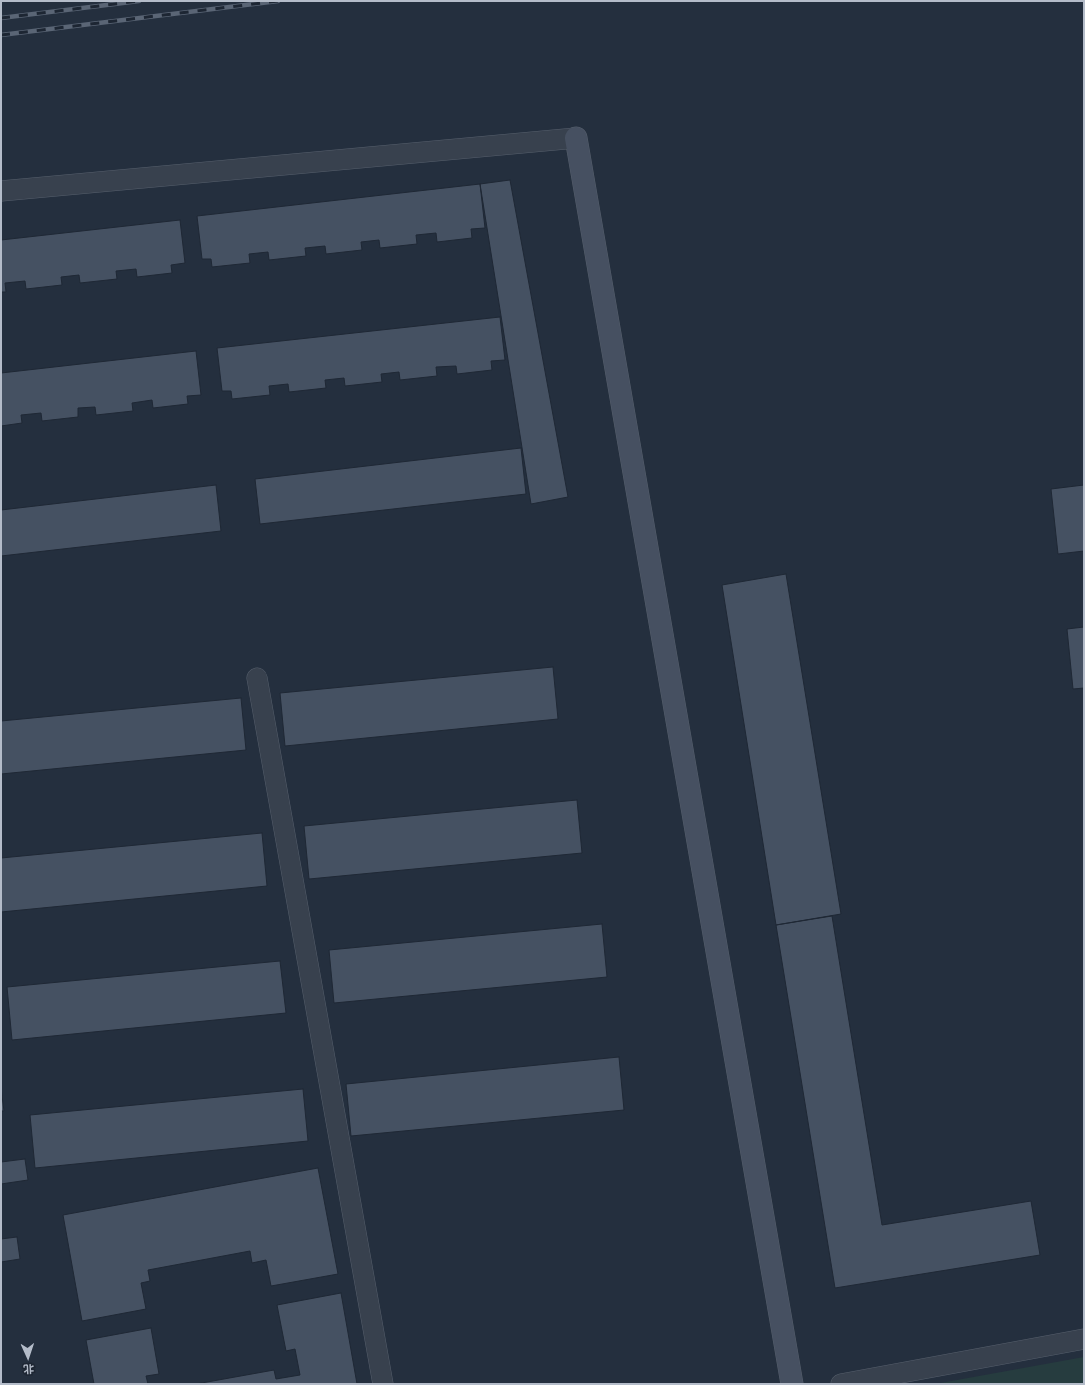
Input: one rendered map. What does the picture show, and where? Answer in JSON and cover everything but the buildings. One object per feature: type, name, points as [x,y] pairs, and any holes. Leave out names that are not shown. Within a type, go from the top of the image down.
[{"type":"street","points":[[1,191],[576,138],[792,1384]]},
{"type":"street","points":[[257,678],[383,1384]]},
{"type":"street","points":[[841,1384],[1084,1339]]},
{"type":"green space","points":[[1084,1357],[1084,1384],[935,1384]]},
{"type":"railway","points":[[1,18],[139,1]]},
{"type":"railway","points":[[1,35],[278,1]]}]
